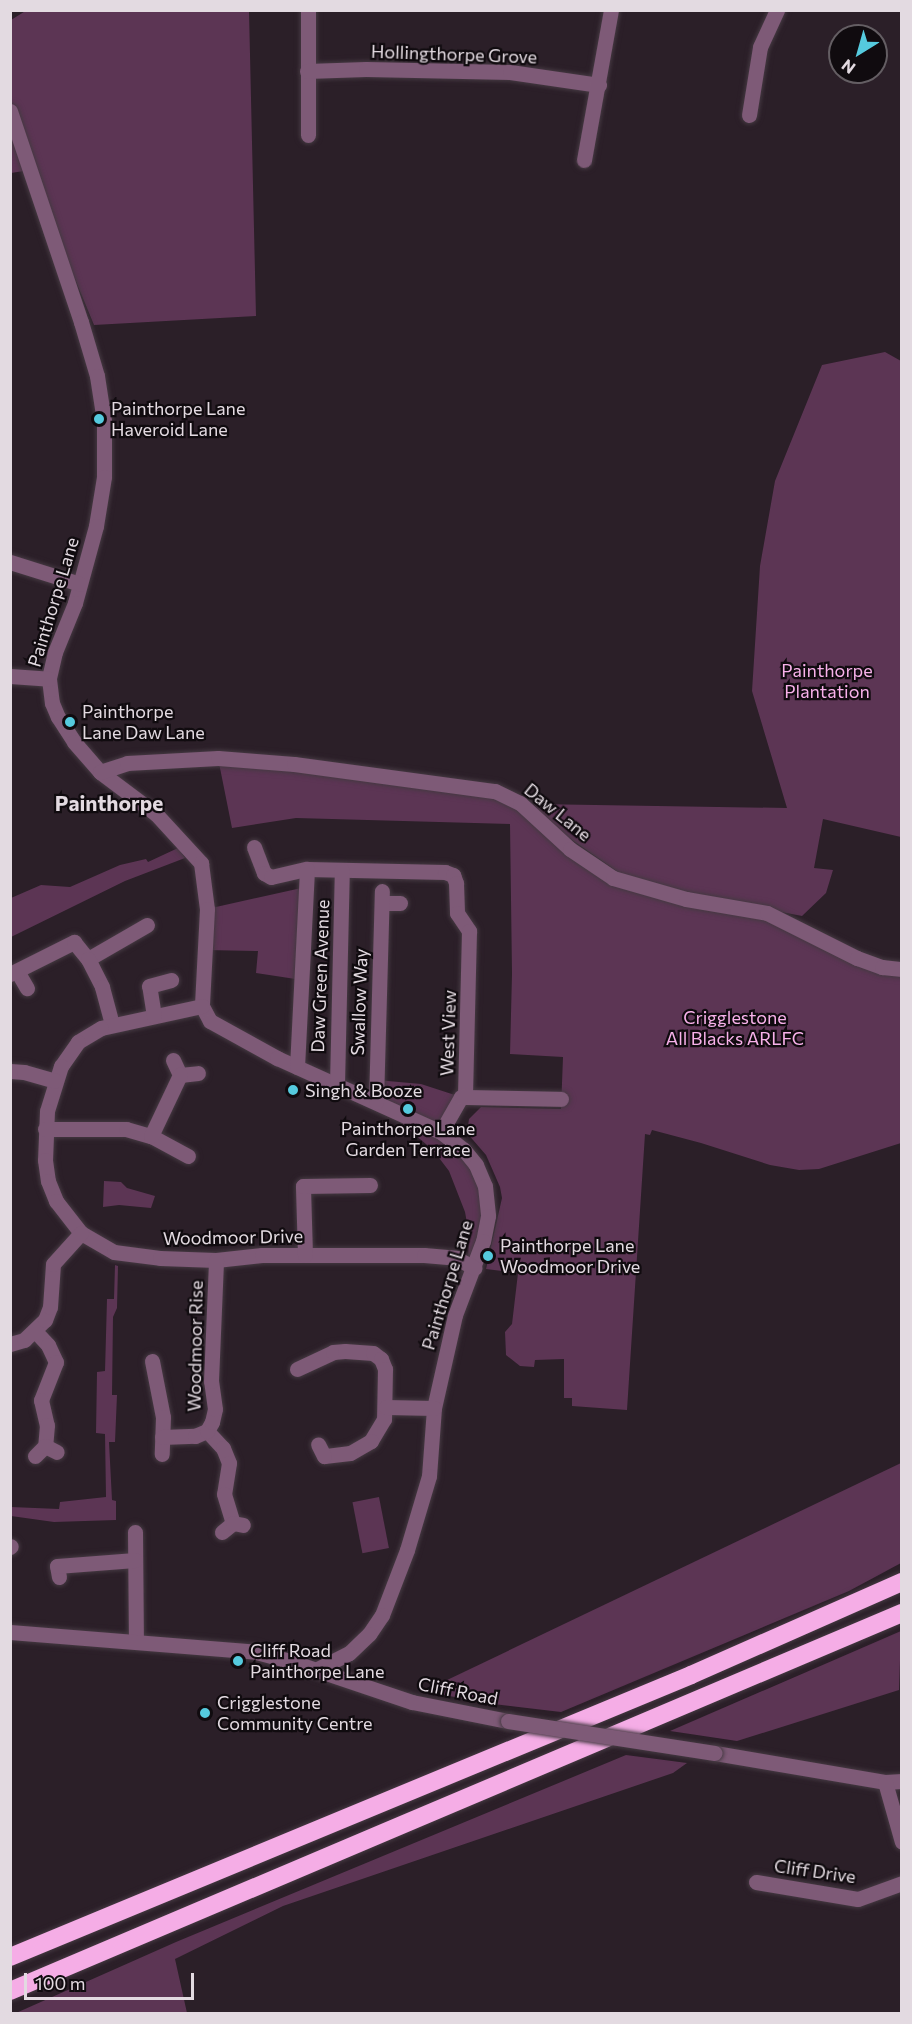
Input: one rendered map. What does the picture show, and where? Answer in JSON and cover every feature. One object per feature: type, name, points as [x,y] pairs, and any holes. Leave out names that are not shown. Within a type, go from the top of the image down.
[{"type":"highway","points":[[11,1957],[685,1677],[902,1582]]},
{"type":"highway","points":[[10,1992],[902,1613]]},
{"type":"street","points":[[308,10],[308,135]]},
{"type":"street","points":[[584,160],[611,10]]},
{"type":"street","points":[[749,115],[760,47],[777,10]]},
{"type":"street","name":"Hollingthorpe Grove","points":[[307,71],[366,69],[510,72],[599,85]]},
{"type":"street","name":"Painthorpe Lane","points":[[10,111],[81,322],[97,375],[104,421],[104,477],[96,526],[80,584],[55,652],[49,679],[52,703],[58,717],[74,742],[100,772],[156,814],[201,862],[207,909],[202,1006],[210,1021],[257,1048],[441,1132],[470,1157],[485,1186],[488,1216],[475,1268],[455,1316],[434,1408],[426,1486],[415,1529],[382,1615],[369,1634],[349,1653],[316,1670]]},
{"type":"street","points":[[10,562],[80,584]]},
{"type":"street","points":[[10,676],[49,679]]},
{"type":"street","name":"Daw Lane","points":[[100,772],[127,763],[218,758],[304,765],[495,791],[520,803],[570,849],[613,878],[686,899],[767,913],[857,958],[882,967],[902,969]]},
{"type":"street","points":[[254,848],[264,873],[271,877],[307,869],[342,870]]},
{"type":"street","points":[[297,1067],[307,869]]},
{"type":"street","name":"West View","points":[[342,870],[445,872],[453,875],[456,883],[457,913],[469,931],[470,971],[465,1096]]},
{"type":"street","name":"Daw Green Avenue","points":[[337,1084],[342,870]]},
{"type":"street","name":"Swallow Way","points":[[376,1102],[382,897],[400,903]]},
{"type":"street","points":[[88,959],[141,934]]},
{"type":"street","points":[[27,988],[14,972],[74,942],[88,959],[102,987],[112,1025]]},
{"type":"street","points":[[154,1016],[149,986],[171,980]]},
{"type":"street","name":"Woodmoor Drive","points":[[202,1006],[112,1025],[89,1034],[78,1042],[61,1066],[55,1081],[45,1129],[48,1181],[56,1201],[81,1233],[114,1252],[160,1258],[216,1260],[262,1255],[424,1255],[456,1258],[475,1268]]},
{"type":"street","points":[[173,1060],[180,1075]]},
{"type":"street","points":[[10,1071],[24,1072],[55,1081]]},
{"type":"street","points":[[180,1075],[198,1072]]},
{"type":"street","points":[[151,1136],[180,1075]]},
{"type":"street","points":[[441,1132],[461,1097],[561,1099]]},
{"type":"street","points":[[45,1129],[126,1129],[151,1136],[188,1156]]},
{"type":"street","points":[[305,1255],[303,1186],[370,1185]]},
{"type":"street","points":[[10,1344],[24,1340],[45,1320],[50,1307],[53,1264],[81,1233]]},
{"type":"street","name":"Woodmoor Rise","points":[[162,1437],[195,1436],[207,1431],[215,1409],[211,1381],[216,1260]]},
{"type":"street","points":[[35,1331],[48,1345],[56,1362],[41,1400],[47,1425],[46,1451]]},
{"type":"street","points":[[297,1369],[313,1354],[333,1352],[373,1353],[381,1359],[385,1369],[386,1407],[379,1430],[361,1449],[324,1456],[318,1444]]},
{"type":"street","name":"Woodmoor Rise","points":[[152,1361],[163,1417],[162,1454]]},
{"type":"street","points":[[386,1407],[434,1408]]},
{"type":"street","name":"Woodmoor Rise","points":[[207,1431],[223,1448],[229,1463],[224,1494],[232,1526]]},
{"type":"street","points":[[135,1533],[136,1642]]},
{"type":"street","points":[[58,1578],[57,1566],[135,1560]]},
{"type":"street","name":"Cliff Road","points":[[10,1632],[256,1652],[412,1702],[885,1782],[902,1781]]},
{"type":"street","points":[[885,1782],[902,1842]]},
{"type":"street","name":"Cliff Drive","points":[[756,1882],[858,1899],[902,1883]]},
{"type":"green space","points":[[27,10],[249,11],[256,316],[94,325],[30,170],[11,173],[11,20]]},
{"type":"green space","name":"Painthorpe Plantation","points":[[885,352],[901,361],[901,837],[823,819],[814,868],[833,870],[826,893],[802,916],[674,891],[621,874],[549,824],[534,804],[787,808],[752,691],[760,566],[775,481],[822,365]]},
{"type":"green space","name":"Crigglestone All Blacks ARLFC","points":[[219,763],[495,791],[613,878],[750,910],[901,969],[901,1143],[819,1169],[799,1170],[770,1165],[652,1130],[650,1135],[645,1134],[627,1410],[572,1406],[572,1398],[564,1398],[564,1359],[535,1360],[534,1367],[520,1366],[506,1355],[505,1332],[512,1324],[518,1273],[486,1269],[502,1198],[500,1187],[486,1155],[467,1133],[469,1119],[481,1107],[561,1109],[563,1057],[510,1054],[512,974],[510,824],[296,818],[232,828]]},
{"type":"green space","points":[[178,848],[185,858],[125,881],[11,937],[11,898],[41,885],[70,887],[120,865],[146,859],[148,862]]},
{"type":"green space","points":[[306,887],[302,980],[256,973],[258,951],[206,950],[207,909]]},
{"type":"green space","points":[[377,1080],[421,1084],[461,1097],[441,1132],[454,1141],[488,1200],[468,1266],[469,1234],[465,1212],[449,1171],[433,1150],[376,1102]]},
{"type":"green space","points":[[104,1181],[121,1182],[127,1188],[155,1196],[151,1208],[119,1205],[103,1207]]},
{"type":"green space","points":[[115,1265],[118,1266],[117,1308],[113,1317],[112,1395],[117,1395],[115,1442],[109,1442],[112,1500],[116,1501],[116,1520],[54,1522],[11,1516],[11,1507],[59,1509],[60,1502],[106,1497],[105,1434],[96,1433],[97,1372],[105,1371],[107,1299],[114,1299]]},
{"type":"green space","points":[[901,1463],[901,1563],[849,1591],[561,1712],[485,1703],[424,1691]]},
{"type":"green space","points":[[379,1497],[389,1548],[362,1553],[352,1502]]},
{"type":"green space","points":[[901,1631],[899,1690],[737,1741],[670,1731]]},
{"type":"green space","points":[[626,1755],[687,1763],[673,1773],[283,1906],[175,1959],[187,2013],[16,2013],[176,1942]]},
{"type":"place","name":"Painthorpe Lane Haveroid Lane","points":[[99,419]]},
{"type":"place","name":"Painthorpe Lane Daw Lane","points":[[70,722]]},
{"type":"place","name":"Singh & Booze","points":[[293,1090]]},
{"type":"place","name":"Painthorpe Lane Garden Terrace","points":[[408,1109]]},
{"type":"place","name":"Painthorpe Lane Woodmoor Drive","points":[[488,1256]]},
{"type":"place","name":"Cliff Road Painthorpe Lane","points":[[238,1661]]},
{"type":"place","name":"Crigglestone Community Centre","points":[[205,1713]]},
{"type":"district","name":"Painthorpe","points":[[109,803]]}]
